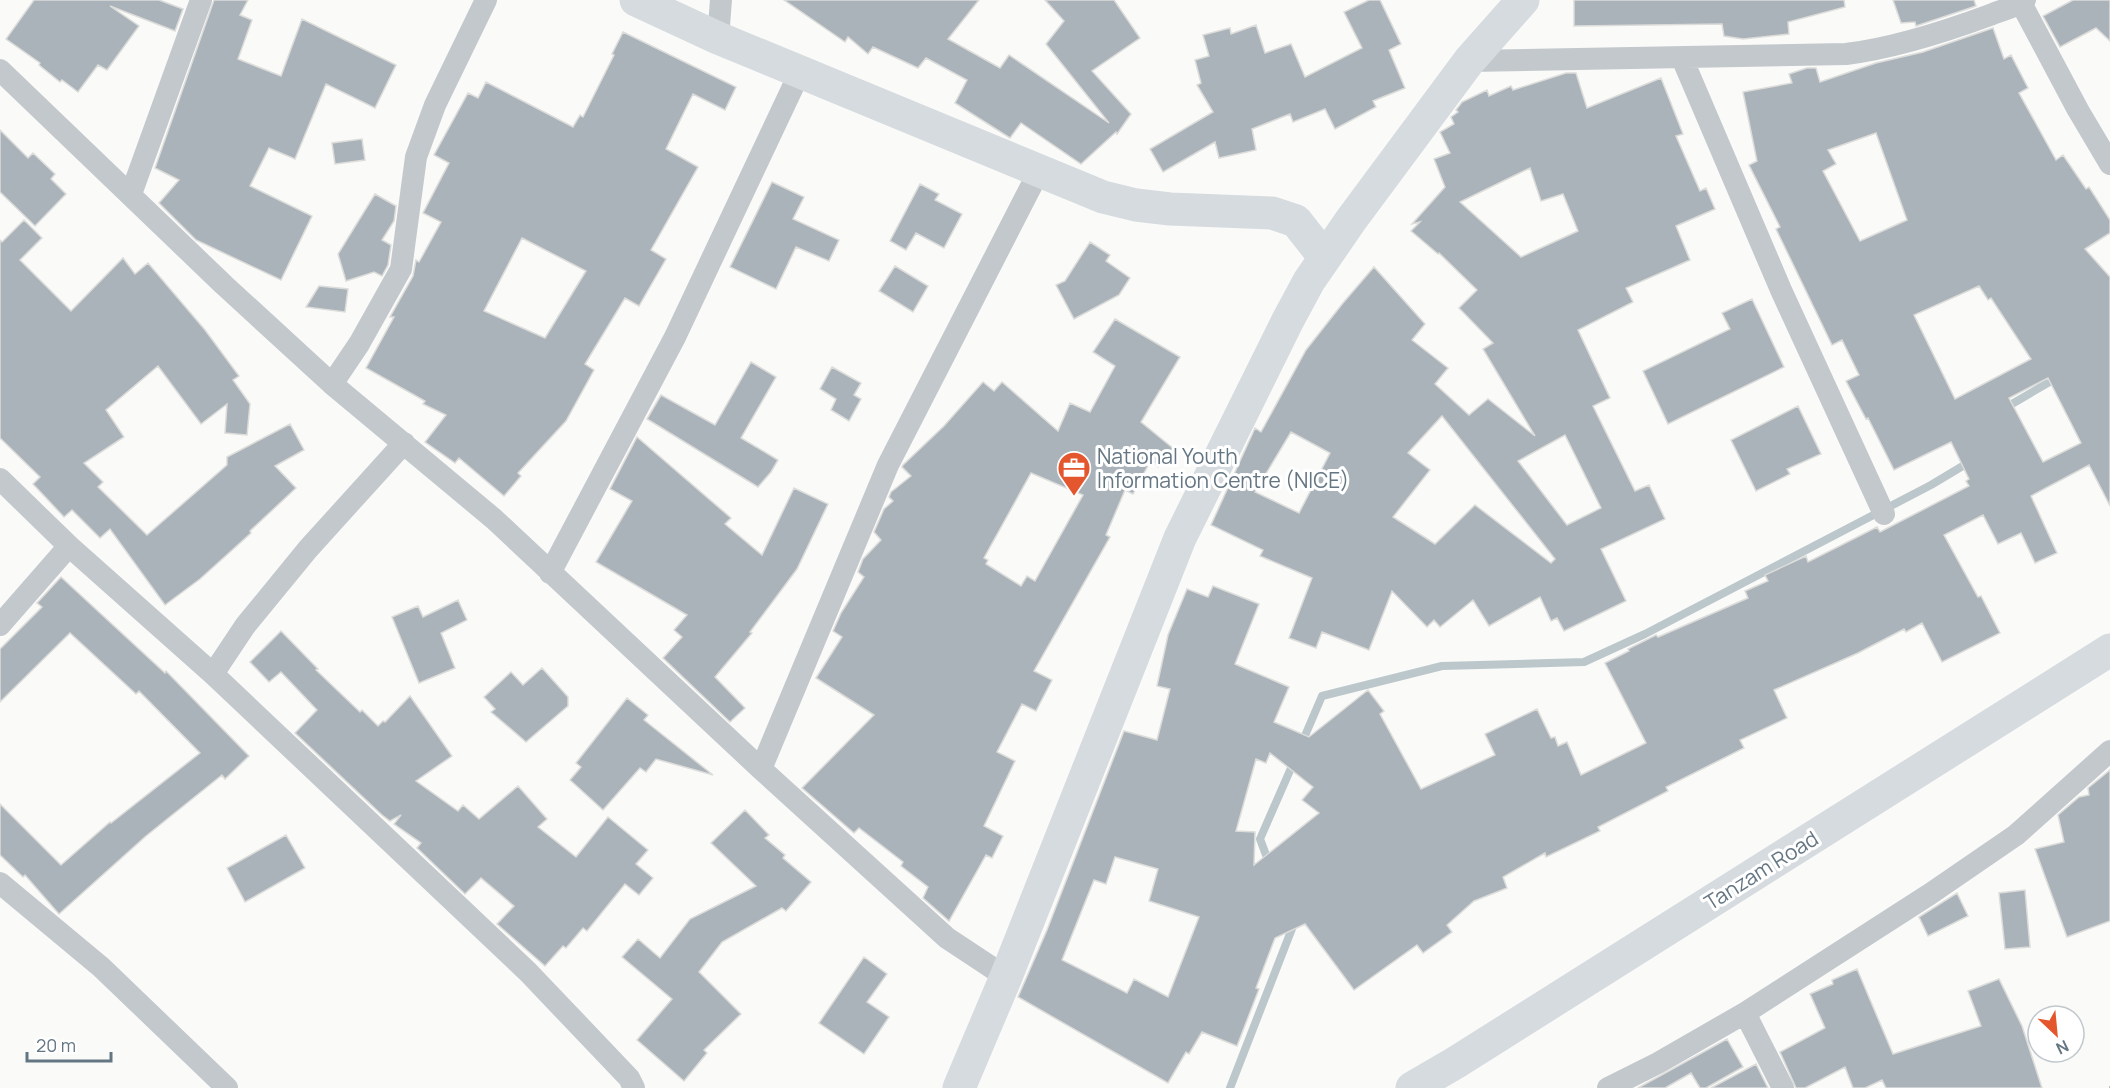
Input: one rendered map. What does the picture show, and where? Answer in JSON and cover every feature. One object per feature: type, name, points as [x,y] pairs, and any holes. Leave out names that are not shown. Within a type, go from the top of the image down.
[{"type":"main road","points":[[636,0],[718,38],[1103,197],[1136,205],[1170,209],[1272,213],[1296,221],[1325,258]]},
{"type":"main road","points":[[959,1088],[1006,977],[1180,538],[1288,320],[1309,281],[1325,258],[1469,61],[1523,0]]},
{"type":"main road","name":"Tanzam Road","points":[[1412,1088],[2110,650]]},
{"type":"street","points":[[130,194],[201,0]]},
{"type":"street","points":[[332,384],[359,344],[401,269],[416,157],[435,105],[486,0]]},
{"type":"street","points":[[718,38],[721,0]]},
{"type":"street","points":[[1469,61],[1846,54],[1868,51],[1972,21],[2023,2],[2078,110],[2110,164]]},
{"type":"street","points":[[1682,58],[1781,290],[1884,514]]},
{"type":"street","points":[[0,70],[332,384],[494,519],[761,769],[946,938],[1006,977]]},
{"type":"street","points":[[550,573],[675,337],[801,72]]},
{"type":"street","points":[[761,769],[888,465],[1039,171]]},
{"type":"street","points":[[213,674],[245,626],[287,575],[404,443]]},
{"type":"street","points":[[0,479],[69,546],[213,674],[528,972],[629,1078],[634,1088]]},
{"type":"street","points":[[0,625],[69,546]]},
{"type":"street","points":[[1608,1088],[1658,1063],[1745,1013],[1861,939],[2016,835],[2110,751]]},
{"type":"street","points":[[0,883],[101,967],[227,1088]]},
{"type":"street","points":[[1745,1013],[1783,1088]]},
{"type":"building","points":[[34,0],[159,0],[183,9],[175,31],[110,6],[139,26],[107,70],[98,65],[78,92],[62,80],[60,82],[39,65],[40,63],[6,39]]},
{"type":"building","points":[[214,0],[248,0],[240,15],[252,20],[238,59],[281,76],[302,19],[396,65],[375,108],[326,84],[295,159],[269,148],[250,186],[312,216],[281,280],[196,240],[159,203],[179,180],[155,168]]},
{"type":"building","points":[[784,0],[979,0],[948,39],[1000,68],[1009,55],[1109,123],[1046,44],[1064,21],[1045,0],[1114,0],[1140,38],[1092,71],[1131,114],[1117,134],[1116,132],[1081,164],[1021,123],[1010,138],[955,103],[967,80],[926,58],[918,68],[873,47],[868,54],[848,37],[845,42]]},
{"type":"building","points":[[1369,0],[1380,0],[1401,44],[1389,50],[1405,88],[1373,101],[1376,107],[1335,129],[1325,109],[1293,122],[1290,114],[1252,129],[1256,150],[1219,158],[1215,142],[1163,172],[1150,149],[1213,112],[1197,85],[1201,83],[1195,60],[1209,56],[1203,35],[1230,28],[1231,34],[1256,25],[1265,53],[1291,44],[1305,77],[1362,48],[1344,12]]},
{"type":"building","points":[[1574,0],[1844,0],[1845,7],[1788,22],[1789,34],[1743,39],[1724,36],[1722,24],[1574,26]]},
{"type":"building","points":[[1893,0],[1974,0],[1976,6],[1916,26],[1915,22],[1901,23]]},
{"type":"building","points":[[2073,0],[2110,0],[2110,41],[2096,28],[2060,47],[2043,16]]},
{"type":"building","points":[[1993,28],[2004,59],[2011,55],[2028,88],[2019,93],[2056,160],[2063,155],[2086,189],[2089,187],[2110,220],[2110,233],[2085,249],[2110,277],[2110,506],[2089,465],[2031,496],[2057,553],[2035,563],[2021,533],[1998,544],[1983,515],[1944,535],[1978,597],[1981,596],[2000,633],[1942,662],[1922,623],[1906,632],[1904,629],[1858,653],[1774,690],[1787,718],[1740,740],[1744,748],[1666,787],[1668,791],[1598,827],[1600,831],[1546,857],[1545,853],[1503,877],[1507,888],[1474,901],[1447,925],[1452,932],[1423,953],[1417,945],[1354,990],[1305,924],[1275,938],[1256,988],[1259,989],[1237,1046],[1202,1032],[1189,1054],[1186,1052],[1168,1083],[1018,997],[1047,930],[1124,731],[1157,740],[1170,689],[1157,686],[1168,635],[1187,589],[1208,597],[1213,586],[1259,604],[1235,664],[1289,687],[1274,722],[1309,737],[1368,690],[1384,711],[1380,714],[1421,789],[1495,755],[1485,734],[1537,709],[1551,738],[1555,737],[1558,746],[1567,742],[1581,775],[1646,743],[1605,663],[1656,635],[1658,637],[1748,598],[1745,591],[1768,581],[1765,575],[1806,556],[1808,562],[1877,527],[1880,532],[1969,486],[1966,481],[1969,479],[1951,442],[1894,470],[1846,381],[1859,375],[1842,340],[1832,345],[1776,229],[1780,227],[1749,165],[1757,161],[1743,92],[1792,83],[1789,74],[1807,68],[1816,68],[1820,82],[1876,63],[1923,52]],"holes":[[[1876,133],[1907,220],[1860,241],[1823,171],[1836,164],[1828,150]],[[1979,286],[1988,300],[1991,298],[2031,359],[1955,399],[1914,315]],[[2048,378],[2081,443],[2043,462],[2009,398]],[[1270,753],[1313,787],[1302,800],[1319,813],[1254,865],[1255,832],[1236,831],[1256,759],[1266,763]],[[1115,857],[1158,869],[1149,901],[1199,917],[1168,997],[1134,979],[1127,993],[1062,960],[1094,880],[1106,884]]]},
{"type":"building","points":[[623,32],[736,87],[725,110],[693,94],[666,149],[698,167],[651,250],[666,259],[639,306],[625,298],[585,364],[594,370],[566,421],[518,473],[521,476],[504,496],[459,458],[455,463],[425,442],[446,415],[423,404],[425,401],[366,368],[394,317],[390,317],[413,276],[416,260],[419,262],[441,222],[423,213],[449,163],[434,155],[468,93],[478,98],[486,82],[573,127],[580,115],[583,117],[614,55],[612,54]],"holes":[[[522,238],[586,271],[545,338],[484,311]]]},
{"type":"building","points":[[1566,73],[1576,73],[1587,108],[1661,78],[1683,134],[1676,136],[1700,191],[1706,188],[1715,209],[1676,226],[1690,260],[1626,288],[1633,302],[1578,330],[1610,398],[1593,406],[1635,491],[1649,485],[1665,519],[1601,549],[1626,601],[1564,631],[1557,618],[1551,621],[1540,597],[1489,626],[1473,600],[1440,627],[1434,620],[1427,627],[1392,591],[1369,650],[1322,632],[1316,648],[1289,638],[1312,578],[1260,556],[1263,550],[1211,525],[1255,428],[1261,432],[1306,350],[1374,267],[1425,324],[1412,340],[1448,368],[1435,384],[1469,415],[1488,399],[1535,436],[1483,349],[1493,343],[1459,308],[1477,290],[1439,253],[1411,231],[1420,222],[1412,224],[1445,187],[1434,159],[1450,153],[1440,132],[1454,124],[1451,117],[1458,112],[1456,110],[1462,102],[1487,90],[1489,96],[1511,86],[1513,90]],"holes":[[[1530,168],[1541,201],[1563,194],[1578,231],[1521,257],[1460,202]],[[1442,416],[1555,559],[1551,563],[1475,505],[1435,544],[1393,517],[1430,470],[1408,453]],[[1291,432],[1330,453],[1299,513],[1255,492]],[[1565,435],[1601,508],[1567,525],[1518,461]]]},
{"type":"building","points":[[0,130],[28,158],[33,153],[55,174],[51,179],[66,194],[35,226],[0,192]]},
{"type":"building","points":[[362,139],[365,160],[335,164],[332,143]]},
{"type":"building","points":[[772,182],[804,197],[793,219],[839,240],[829,261],[796,247],[776,289],[730,267]]},
{"type":"building","points":[[920,184],[939,194],[935,200],[962,214],[944,248],[916,233],[906,250],[890,241]]},
{"type":"building","points":[[375,194],[396,206],[394,221],[382,240],[391,245],[388,265],[382,276],[374,272],[346,281],[338,254]]},
{"type":"building","points":[[24,220],[42,238],[20,260],[71,311],[123,258],[135,274],[148,263],[205,330],[239,376],[233,380],[250,404],[247,435],[225,433],[227,404],[201,424],[158,366],[106,410],[124,437],[84,463],[103,482],[98,487],[147,535],[227,465],[227,457],[290,424],[304,450],[275,466],[296,488],[200,579],[165,605],[110,529],[100,538],[72,510],[64,517],[33,484],[40,477],[0,438],[0,240],[2,242]]},
{"type":"building","points":[[1090,242],[1110,255],[1106,261],[1130,278],[1119,295],[1074,319],[1056,285],[1065,281]]},
{"type":"building","points":[[895,266],[928,286],[913,312],[879,291]]},
{"type":"building","points":[[319,286],[348,289],[345,312],[306,307]]},
{"type":"building","points":[[1752,299],[1784,367],[1668,424],[1643,371],[1730,329],[1722,313]]},
{"type":"building","points":[[1115,319],[1180,357],[1141,422],[1174,449],[1158,467],[1151,460],[1133,494],[1125,490],[1106,535],[1110,537],[1034,671],[1052,680],[1036,711],[1022,704],[997,752],[1015,761],[984,826],[1003,836],[992,858],[986,855],[949,921],[923,898],[928,887],[901,866],[903,862],[859,828],[854,833],[802,788],[874,715],[816,678],[842,637],[833,631],[841,613],[864,577],[858,572],[863,559],[881,540],[874,532],[884,509],[893,501],[889,497],[891,492],[911,476],[902,467],[903,465],[944,426],[983,382],[994,391],[1002,382],[1058,431],[1070,403],[1090,412],[1115,366],[1093,352]],"holes":[[[1031,473],[1083,495],[1035,581],[1027,576],[1021,586],[986,564],[988,560],[984,558]]]},
{"type":"building","points":[[751,362],[776,377],[741,438],[778,460],[758,487],[647,419],[661,395],[715,425]]},
{"type":"building","points":[[832,367],[861,383],[854,395],[861,399],[849,421],[831,410],[836,399],[820,389]]},
{"type":"building","points":[[1798,406],[1821,454],[1787,469],[1790,474],[1756,491],[1731,440]]},
{"type":"building","points":[[637,437],[731,518],[725,524],[762,555],[794,488],[828,504],[797,569],[750,632],[752,633],[715,677],[745,708],[730,722],[663,658],[682,637],[674,630],[687,615],[596,562],[632,501],[610,489]]},
{"type":"building","points":[[61,577],[165,673],[166,671],[249,756],[225,779],[222,775],[146,836],[59,914],[25,875],[23,877],[0,855],[0,804],[61,865],[110,822],[200,753],[139,691],[136,694],[70,633],[0,702],[0,649],[42,607],[37,603]]},
{"type":"building","points":[[458,600],[467,620],[441,633],[455,668],[419,683],[392,617],[418,606],[423,617]]},
{"type":"building","points":[[281,631],[318,669],[316,670],[378,726],[383,721],[385,722],[410,696],[452,756],[416,781],[458,811],[463,805],[479,819],[518,786],[547,819],[538,827],[576,857],[608,817],[648,850],[636,864],[653,878],[639,895],[625,884],[587,931],[583,928],[566,948],[563,946],[545,966],[497,924],[514,906],[481,878],[465,894],[417,848],[421,843],[394,824],[401,815],[390,821],[382,815],[295,733],[317,710],[281,672],[269,682],[250,662]]},
{"type":"building","points":[[542,668],[568,697],[568,706],[526,742],[491,712],[495,709],[484,697],[511,672],[523,685]]},
{"type":"building","points":[[627,698],[648,715],[644,720],[713,775],[656,759],[646,772],[640,768],[603,810],[570,780],[581,767],[576,763]]},
{"type":"building","points":[[2110,770],[2110,921],[2067,937],[2035,849],[2064,842],[2058,815],[2079,797],[2089,795],[2088,788]]},
{"type":"building","points":[[745,810],[769,835],[765,838],[785,855],[783,858],[811,882],[786,911],[782,908],[722,942],[699,972],[741,1014],[704,1050],[707,1053],[684,1081],[637,1040],[672,999],[622,957],[638,939],[660,958],[690,919],[756,886],[711,843]]},
{"type":"building","points":[[286,835],[305,868],[245,902],[227,868]]},
{"type":"building","points":[[2025,890],[2030,947],[2005,949],[1999,893]]},
{"type":"building","points":[[1957,893],[1968,916],[1928,936],[1919,917]]},
{"type":"building","points":[[864,957],[887,974],[867,1002],[889,1017],[864,1054],[819,1023]]},
{"type":"building","points":[[1857,969],[1893,1054],[1981,1026],[1968,991],[1999,979],[2026,1038],[2026,1064],[2034,1064],[2042,1088],[1886,1088],[1882,1080],[1865,1088],[1853,1088],[1845,1067],[1805,1088],[1796,1088],[1780,1052],[1825,1028],[1810,994],[1833,984],[1832,980]]},
{"type":"building","points":[[1727,1039],[1743,1067],[1706,1088],[1700,1088],[1691,1073],[1665,1088],[1638,1088]]},
{"type":"building","points":[[1756,1064],[1768,1088],[1711,1088]]},
{"type":"waterway","points":[[2005,408],[2058,377]]},
{"type":"waterway","points":[[1301,745],[1322,696],[1442,666],[1584,662],[1645,634],[1931,485],[1971,461]]},
{"type":"waterway","points":[[1269,863],[1260,839],[1295,759]]},
{"type":"waterway","points":[[1230,1088],[1293,926],[1291,920]]},
{"type":"place","name":"National Youth Information Centre (NICE)","points":[[1074,497]]}]
